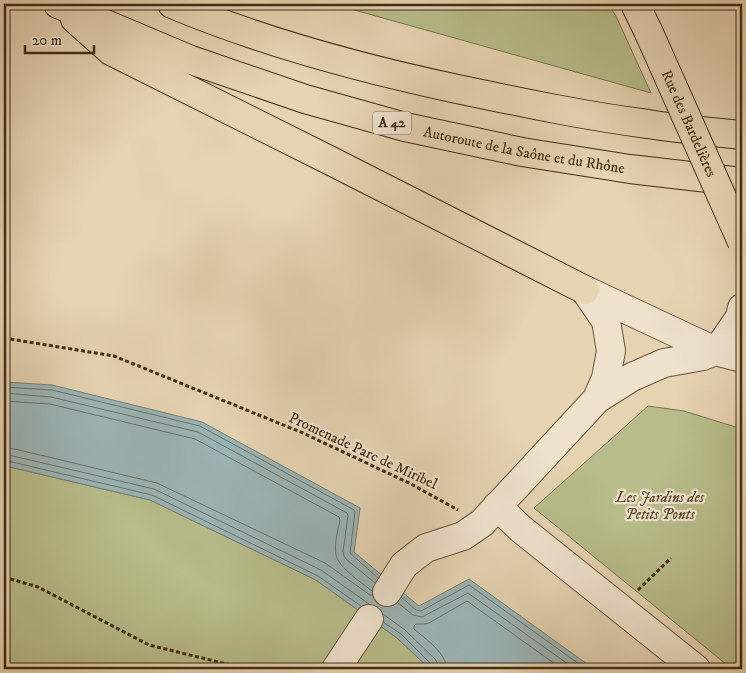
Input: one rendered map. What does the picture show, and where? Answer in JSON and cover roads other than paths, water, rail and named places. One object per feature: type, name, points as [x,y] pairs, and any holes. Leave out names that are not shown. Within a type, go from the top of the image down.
[{"type":"main road","name":"Autoroute de la Saône et du Rhône","points":[[57,4],[191,60],[305,98],[405,127],[542,155],[630,169],[742,182]]},
{"type":"main road","points":[[57,4],[111,51],[585,290]]},
{"type":"main road","points":[[172,4],[209,20],[316,55],[416,81],[534,106],[647,124],[742,135]]},
{"type":"main road","name":"Rue des Bardelières","points":[[635,4],[742,242]]},
{"type":"street","points":[[585,290],[715,351],[742,358]]},
{"type":"street","points":[[585,290],[606,321],[611,351],[606,378],[598,399]]},
{"type":"street","points":[[387,592],[404,565],[426,548],[463,536],[490,514],[598,399],[632,377],[664,363],[703,356],[715,351],[740,318],[742,308]]},
{"type":"street","points":[[490,514],[521,529],[696,669]]},
{"type":"street","points":[[336,669],[370,619]]},
{"type":"water","points":[[4,382],[52,385],[202,422],[360,508],[354,552],[419,606],[469,579],[594,669],[430,669],[397,638],[316,580],[150,500],[4,466]]},
{"type":"park label","name":"Les Jardins des Petits Ponts","points":[[660,506]]}]
